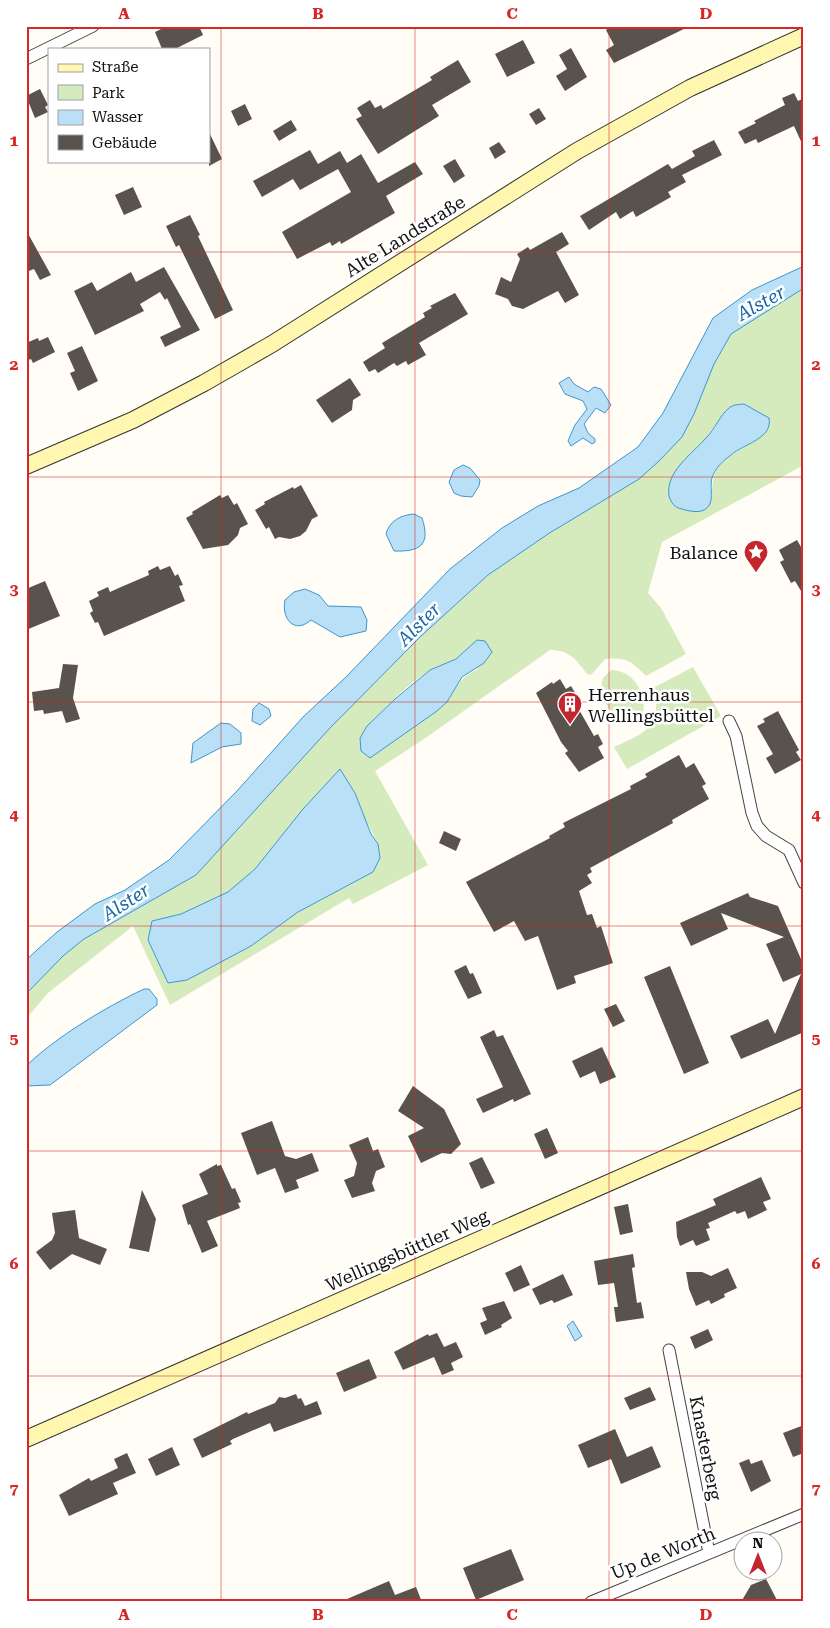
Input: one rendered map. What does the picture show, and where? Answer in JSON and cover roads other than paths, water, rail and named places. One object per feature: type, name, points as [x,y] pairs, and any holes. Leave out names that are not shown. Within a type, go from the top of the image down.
[{"type":"main road","name":"Alte Landstraße","points":[[26,466],[133,420],[204,383],[272,344],[585,146],[690,88],[804,36]]},
{"type":"main road","name":"Wellingsbüttler Weg","points":[[26,1438],[804,1097]]},
{"type":"street","points":[[48,48],[93,26]]},
{"type":"street","points":[[26,59],[48,48]]},
{"type":"street","points":[[729,721],[736,736],[757,826],[766,836],[789,850],[804,883]]},
{"type":"street","name":"Knasterberg","points":[[669,1350],[710,1553]]},
{"type":"street","name":"Up de Worth","points":[[591,1602],[804,1514]]},
{"type":"water","name":"Alster","points":[[804,266],[804,288],[731,334],[714,364],[694,414],[682,437],[659,461],[639,479],[548,534],[488,575],[419,638],[330,728],[196,875],[84,939],[63,956],[26,994],[26,960],[57,932],[95,904],[125,890],[169,860],[237,791],[303,717],[346,677],[450,569],[502,528],[538,506],[579,488],[638,447],[663,413],[713,318],[752,290]]},
{"type":"water","points":[[569,377],[574,384],[588,392],[594,387],[601,389],[611,405],[605,413],[596,408],[584,424],[588,433],[595,439],[595,442],[592,444],[583,438],[571,446],[568,441],[575,425],[587,409],[583,401],[565,394],[559,383]]},
{"type":"water","points":[[744,404],[769,418],[769,425],[766,431],[756,440],[736,451],[717,468],[711,482],[711,500],[708,507],[696,512],[675,506],[669,496],[669,487],[675,471],[709,434],[729,408]]},
{"type":"water","points":[[463,465],[470,468],[480,480],[479,486],[472,497],[454,493],[449,482],[454,470]]},
{"type":"water","points":[[414,514],[422,518],[425,535],[424,541],[417,548],[411,550],[394,551],[386,534],[388,529],[396,520]]},
{"type":"water","points":[[305,589],[319,595],[328,606],[361,607],[367,620],[366,631],[340,637],[311,620],[299,626],[294,625],[285,613],[285,600],[294,592]]},
{"type":"water","points":[[477,640],[485,641],[492,652],[484,663],[462,677],[447,702],[370,758],[361,751],[360,738],[367,726],[395,699],[430,670],[456,659]]},
{"type":"water","points":[[259,703],[269,709],[271,716],[260,725],[252,721],[253,709]]},
{"type":"water","points":[[221,723],[230,724],[241,733],[241,744],[222,747],[191,763],[193,743]]},
{"type":"water","points":[[340,769],[355,793],[371,834],[378,844],[380,858],[373,872],[298,912],[251,946],[187,980],[168,983],[148,940],[152,921],[181,914],[228,892],[255,869],[303,809]]},
{"type":"water","points":[[144,989],[149,989],[157,999],[157,1005],[50,1085],[26,1086],[26,1066],[38,1055],[82,1023]]},
{"type":"water","points":[[573,1321],[582,1336],[575,1341],[567,1326]]},
{"type":"place","name":"Balance","points":[[756,573]]},
{"type":"place","name":"Herrenhaus Wellingsbüttel","points":[[570,725]]}]
